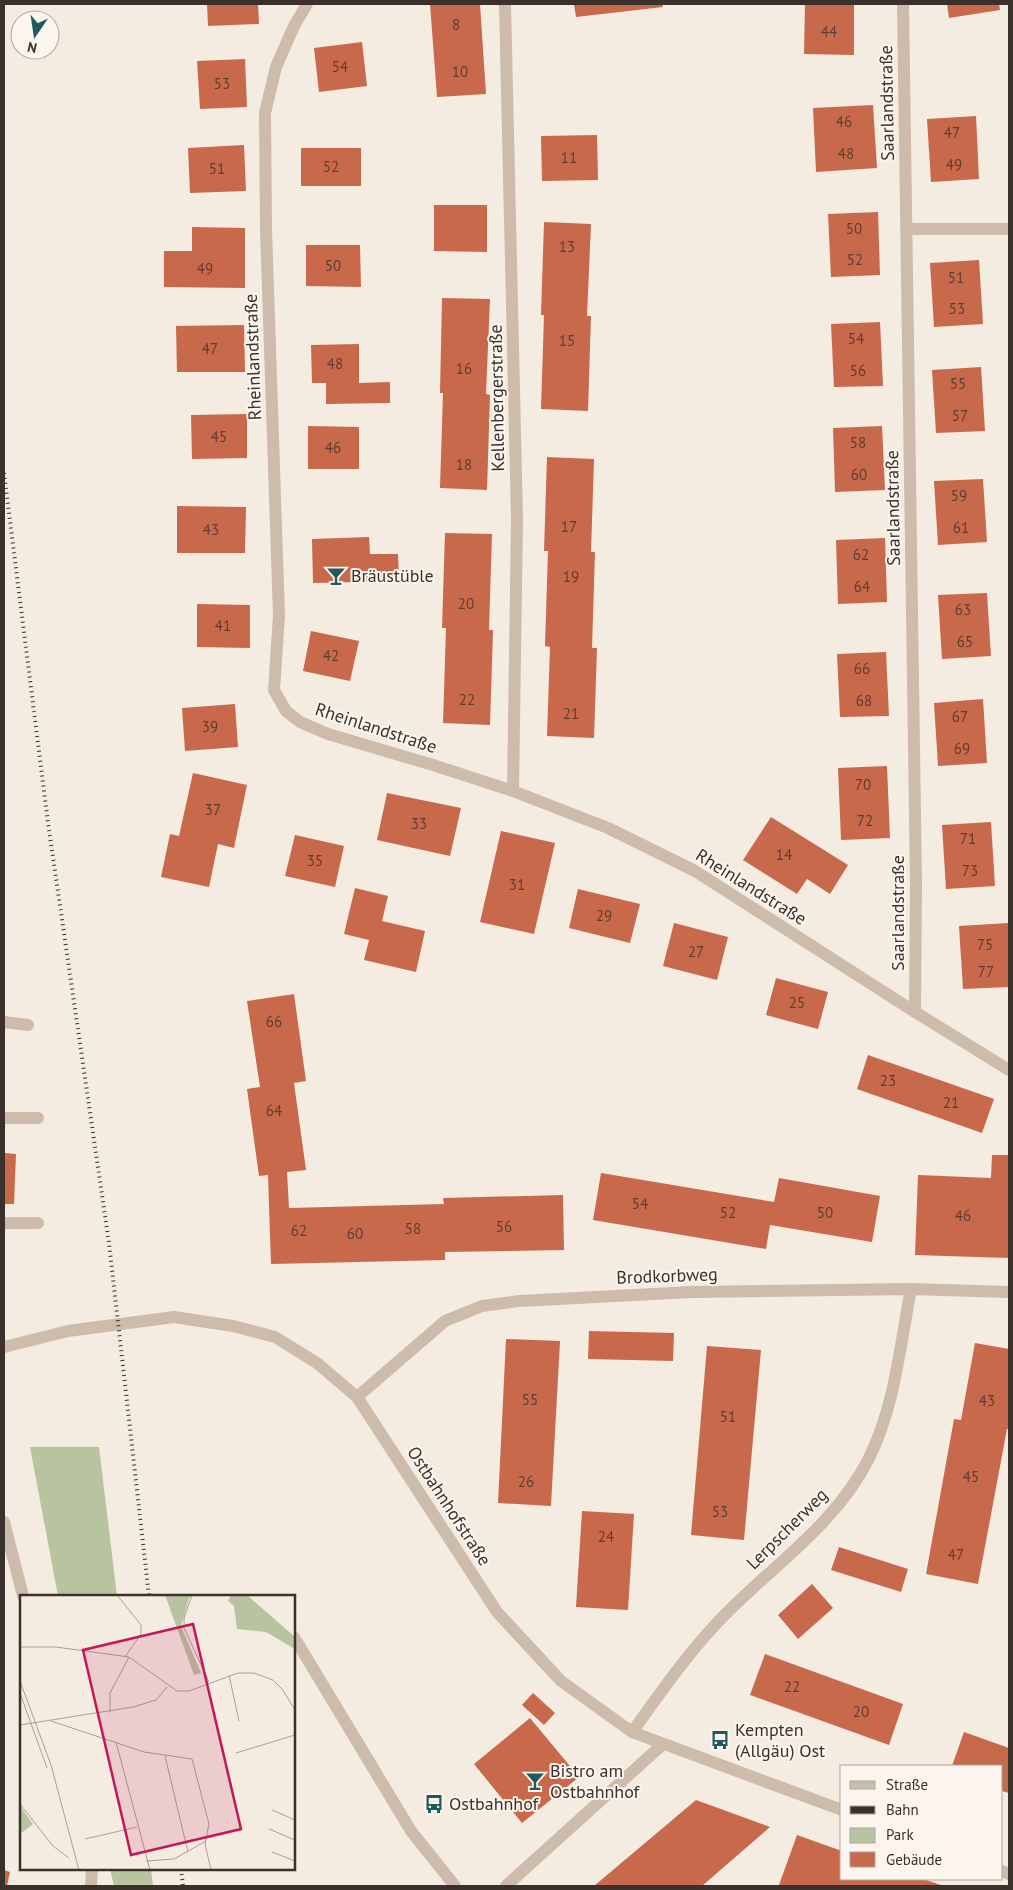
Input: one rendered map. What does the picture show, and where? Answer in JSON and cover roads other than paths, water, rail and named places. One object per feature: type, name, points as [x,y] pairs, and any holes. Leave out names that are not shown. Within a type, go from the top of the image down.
[{"type":"street","name":"Rheinlandstraße","points":[[307,4],[294,26],[276,67],[265,113],[266,229],[278,616],[274,690],[286,711],[300,722],[328,734],[513,791],[608,828],[695,871],[1009,1070]]},
{"type":"street","name":"Kellenbergerstraße","points":[[505,4],[517,519],[513,791]]},
{"type":"street","name":"Saarlandstraße","points":[[902,4],[916,883],[915,1012]]},
{"type":"street","points":[[907,229],[1009,229]]},
{"type":"street","points":[[4,1022],[28,1025]]},
{"type":"street","points":[[4,1118],[38,1118]]},
{"type":"street","points":[[4,1223],[38,1223]]},
{"type":"street","name":"Brodkorbweg","points":[[357,1397],[446,1321],[482,1306],[519,1300],[692,1292],[911,1289],[1009,1292]]},
{"type":"street","name":"Lerpscherweg","points":[[632,1732],[678,1669],[716,1624],[836,1510],[869,1458],[888,1410],[911,1289]]},
{"type":"street","name":"Ostbahnhofstraße","points":[[4,1348],[68,1331],[174,1317],[234,1326],[275,1336],[317,1363],[357,1397],[497,1612],[561,1681],[632,1732],[840,1809]]},
{"type":"street","points":[[4,1522],[23,1595]]},
{"type":"street","points":[[295,1639],[411,1831],[455,1886]]},
{"type":"street","points":[[506,1886],[663,1744]]},
{"type":"street","points":[[91,1886],[92,1870]]},
{"type":"railway","points":[[4,473],[48,823],[109,1243],[149,1595]]},
{"type":"railway","points":[[181,1870],[183,1886]]},
{"type":"place","name":"Bräustüble","points":[[336,576]]},
{"type":"place","name":"Kempten (Allgäu) Ost","points":[[720,1740]]},
{"type":"place","name":"Bistro am Ostbahnhof","points":[[535,1781]]},
{"type":"place","name":"Ostbahnhof","points":[[434,1804]]}]
